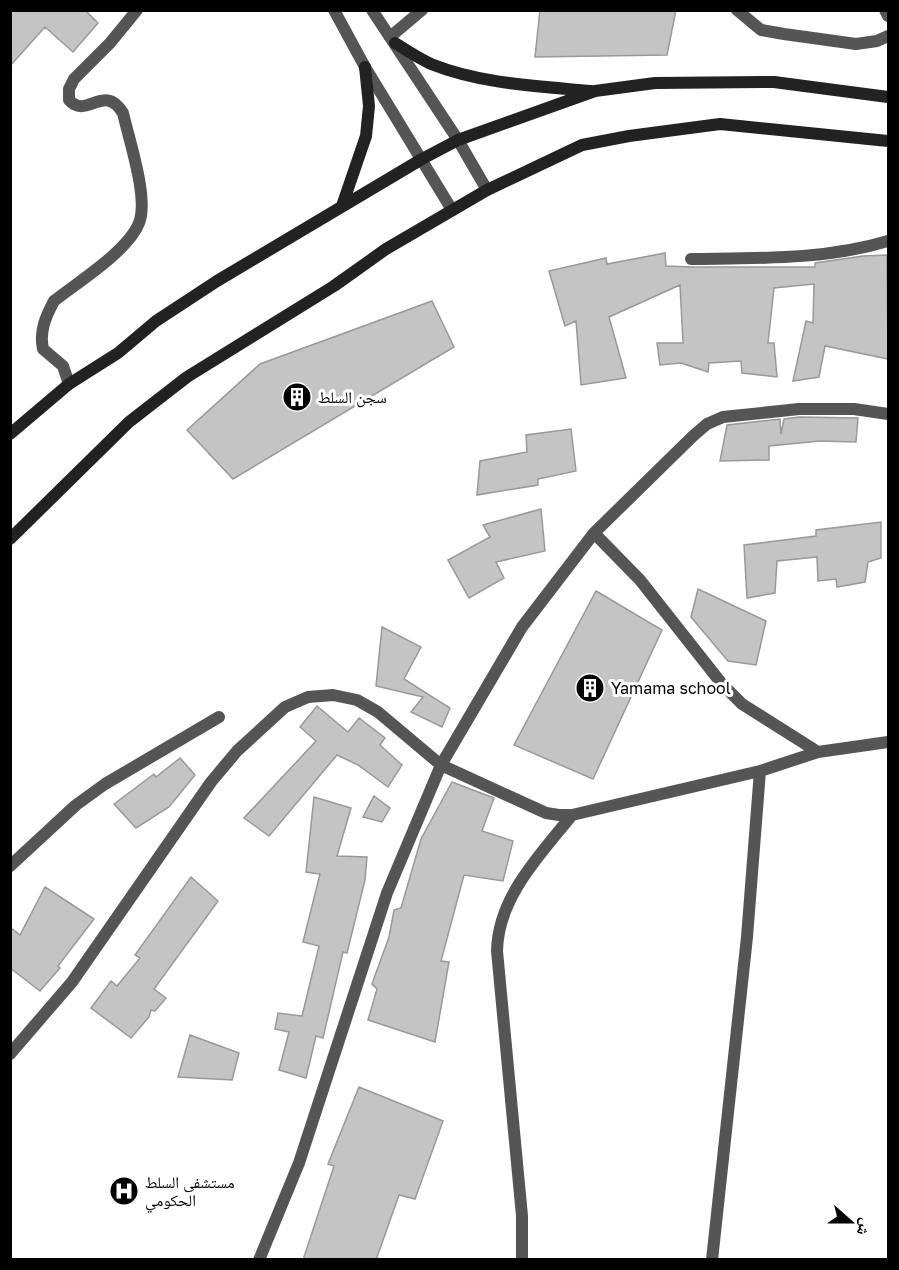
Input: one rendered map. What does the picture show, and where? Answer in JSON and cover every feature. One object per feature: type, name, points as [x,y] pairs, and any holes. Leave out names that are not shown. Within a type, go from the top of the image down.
[{"type":"main road","points":[[392,40],[430,63],[473,77],[522,85],[595,91],[655,83],[774,82],[888,97]]},
{"type":"main road","points":[[342,206],[366,135],[369,106],[364,67]]},
{"type":"main road","points":[[10,434],[69,384],[118,353],[156,321],[217,281],[422,159],[458,141],[595,91]]},
{"type":"main road","points":[[10,539],[129,422],[187,377],[334,285],[386,249],[452,210],[487,190],[582,145],[629,136],[720,124],[888,141]]},
{"type":"street","points":[[69,384],[63,366],[43,349],[42,332],[48,312],[54,302],[128,243],[140,222],[141,205],[140,181],[123,113],[118,105],[113,100],[104,100],[82,107],[78,106],[69,100],[69,90],[74,80],[110,44],[137,10]]},
{"type":"street","points":[[334,10],[364,67],[452,210]]},
{"type":"street","points":[[372,10],[458,141],[487,190]]},
{"type":"street","points":[[392,40],[422,10]]},
{"type":"street","points":[[737,10],[761,30],[784,34],[856,44],[877,41],[888,36]]},
{"type":"street","points":[[885,10],[888,16]]},
{"type":"street","points":[[691,259],[803,256],[866,247],[888,241]]},
{"type":"street","points":[[259,1260],[298,1163],[387,893],[441,765],[522,627],[594,533],[707,424],[723,417],[799,409],[854,409],[888,414]]},
{"type":"street","points":[[594,533],[640,580],[735,698],[762,718],[818,752]]},
{"type":"street","points":[[10,1054],[72,982],[211,782],[237,751],[285,707],[308,697],[333,695],[357,700],[378,712],[441,765],[546,813],[560,815],[572,815],[760,771],[818,752],[888,742]]},
{"type":"street","points":[[10,866],[76,805],[105,784],[219,717]]},
{"type":"street","points":[[712,1260],[747,937],[760,771]]},
{"type":"street","points":[[522,1260],[522,1216],[497,934],[507,905],[519,883],[572,815]]},
{"type":"building","points":[[10,10],[85,10],[98,23],[73,52],[45,27],[10,66]]},
{"type":"building","points":[[540,10],[676,10],[667,55],[535,57]]},
{"type":"building","points":[[665,253],[666,266],[691,267],[815,267],[815,263],[887,255],[888,359],[825,346],[819,377],[793,381],[806,321],[813,323],[814,284],[774,288],[768,343],[774,343],[777,377],[742,373],[741,361],[709,363],[708,372],[681,363],[660,365],[657,343],[683,343],[680,285],[609,317],[626,378],[581,385],[576,321],[565,326],[549,271],[606,258],[607,264]]},
{"type":"building","name":"سجن السلط","points":[[432,301],[454,347],[233,479],[187,430],[260,364]]},
{"type":"building","points":[[858,418],[856,442],[820,441],[769,446],[769,460],[720,461],[727,425],[780,419],[781,434],[784,419]]},
{"type":"building","points":[[571,429],[576,471],[538,479],[538,485],[477,495],[480,461],[527,452],[526,435]]},
{"type":"building","points":[[541,509],[545,551],[496,562],[504,578],[469,598],[448,560],[490,537],[483,525]]},
{"type":"building","points":[[881,522],[881,558],[868,562],[865,582],[837,587],[836,579],[818,581],[817,557],[777,561],[775,593],[747,598],[744,545],[816,536],[816,530]]},
{"type":"building","points":[[698,589],[766,621],[756,665],[728,661],[691,617]]},
{"type":"building","name":"Yamama school","points":[[596,591],[662,630],[593,779],[514,745]]},
{"type":"building","points":[[382,627],[421,647],[404,679],[450,708],[442,727],[411,712],[423,697],[376,686]]},
{"type":"building","points":[[317,706],[348,732],[359,718],[385,738],[380,745],[402,765],[388,787],[358,765],[337,755],[269,836],[244,818],[316,741],[300,727]]},
{"type":"building","points":[[180,758],[195,775],[169,807],[136,828],[114,804],[154,774],[156,777]]},
{"type":"building","points":[[452,782],[494,798],[482,831],[513,841],[503,881],[464,875],[441,961],[449,962],[435,1042],[368,1020],[377,989],[372,984],[389,937],[394,910],[401,908],[421,839]]},
{"type":"building","points":[[374,796],[390,808],[382,822],[363,817]]},
{"type":"building","points":[[314,797],[351,808],[337,856],[367,857],[365,880],[347,953],[343,952],[323,1038],[316,1036],[306,1078],[279,1070],[289,1032],[275,1029],[278,1013],[302,1016],[319,946],[303,942],[320,874],[306,872]]},
{"type":"building","points":[[191,877],[218,901],[154,989],[166,998],[155,1011],[151,1010],[149,1017],[131,1038],[91,1008],[111,981],[117,986],[140,958],[135,955]]},
{"type":"building","points":[[45,887],[94,919],[58,966],[60,968],[40,991],[10,968],[10,927],[20,935]]},
{"type":"building","points":[[190,1035],[239,1053],[232,1080],[178,1077]]},
{"type":"building","points":[[359,1087],[443,1121],[415,1199],[399,1195],[376,1260],[303,1260],[334,1166],[328,1164]]},
{"type":"place","name":"سجن السلط","points":[[297,397]]},
{"type":"place","name":"Yamama school","points":[[590,688]]},
{"type":"place","name":"مستشفى السلط الحكومي","points":[[124,1191]]}]
